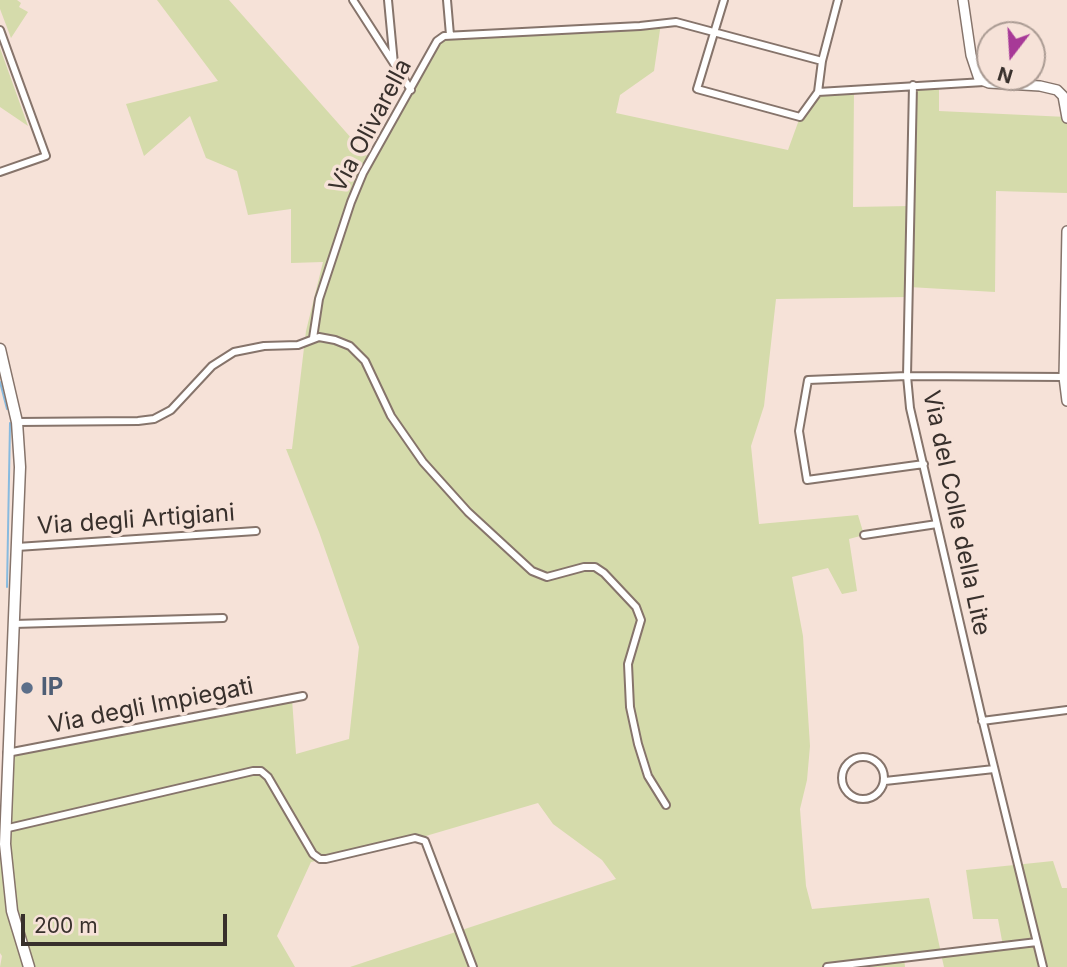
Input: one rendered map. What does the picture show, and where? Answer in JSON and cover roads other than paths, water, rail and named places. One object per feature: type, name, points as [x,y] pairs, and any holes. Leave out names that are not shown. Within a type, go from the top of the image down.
[{"type":"main road","points":[[0,349],[18,422],[20,474],[4,829],[12,911],[29,967]]},
{"type":"street","points":[[353,0],[411,90]]},
{"type":"street","points":[[388,0],[394,66]]},
{"type":"street","points":[[447,0],[450,34],[676,22],[822,61]]},
{"type":"street","points":[[724,0],[697,89],[800,117],[818,92],[822,61],[837,0]]},
{"type":"street","points":[[963,0],[971,55],[976,70]]},
{"type":"street","points":[[0,30],[46,156],[0,172]]},
{"type":"street","name":"Via Olivarella","points":[[313,338],[319,299],[363,173],[437,41],[450,34]]},
{"type":"street","points":[[818,92],[976,82]]},
{"type":"street","name":"Via del Colle della Lite","points":[[913,85],[906,376],[910,408],[982,721],[1043,967]]},
{"type":"street","points":[[1046,87],[1057,90],[1067,87]]},
{"type":"street","points":[[1057,90],[1063,96],[1067,118]]},
{"type":"street","points":[[1067,231],[1064,377],[1067,401]]},
{"type":"street","points":[[18,422],[154,419],[174,407],[212,366],[228,355],[264,346],[298,345],[313,338],[341,342],[359,353],[394,420],[423,462],[464,507],[534,573],[547,578],[584,567],[595,567],[636,607],[641,620],[629,662],[630,707],[648,776],[666,805]]},
{"type":"street","points":[[924,464],[807,480],[799,431],[808,380],[906,376],[1064,377]]},
{"type":"street","points":[[864,536],[937,524]]},
{"type":"street","name":"Via degli Artigiani","points":[[17,547],[256,531]]},
{"type":"street","points":[[13,624],[223,618]]},
{"type":"street","name":"Via degli Impiegati","points":[[7,753],[303,696]]},
{"type":"street","points":[[982,721],[1067,710]]},
{"type":"street","points":[[872,758],[882,767],[885,781],[874,796],[862,799],[850,795],[843,784],[843,771],[852,760],[872,758]]},
{"type":"street","points":[[885,781],[994,769]]},
{"type":"street","points":[[4,829],[261,771],[268,777],[313,854],[320,859],[415,838],[425,841],[473,967]]},
{"type":"street","points":[[827,967],[1037,942]]},
{"type":"waterway","points":[[0,382],[7,409]]},
{"type":"waterway","points":[[7,587],[10,423]]},
{"type":"place","name":"IP","points":[[27,688]]}]
